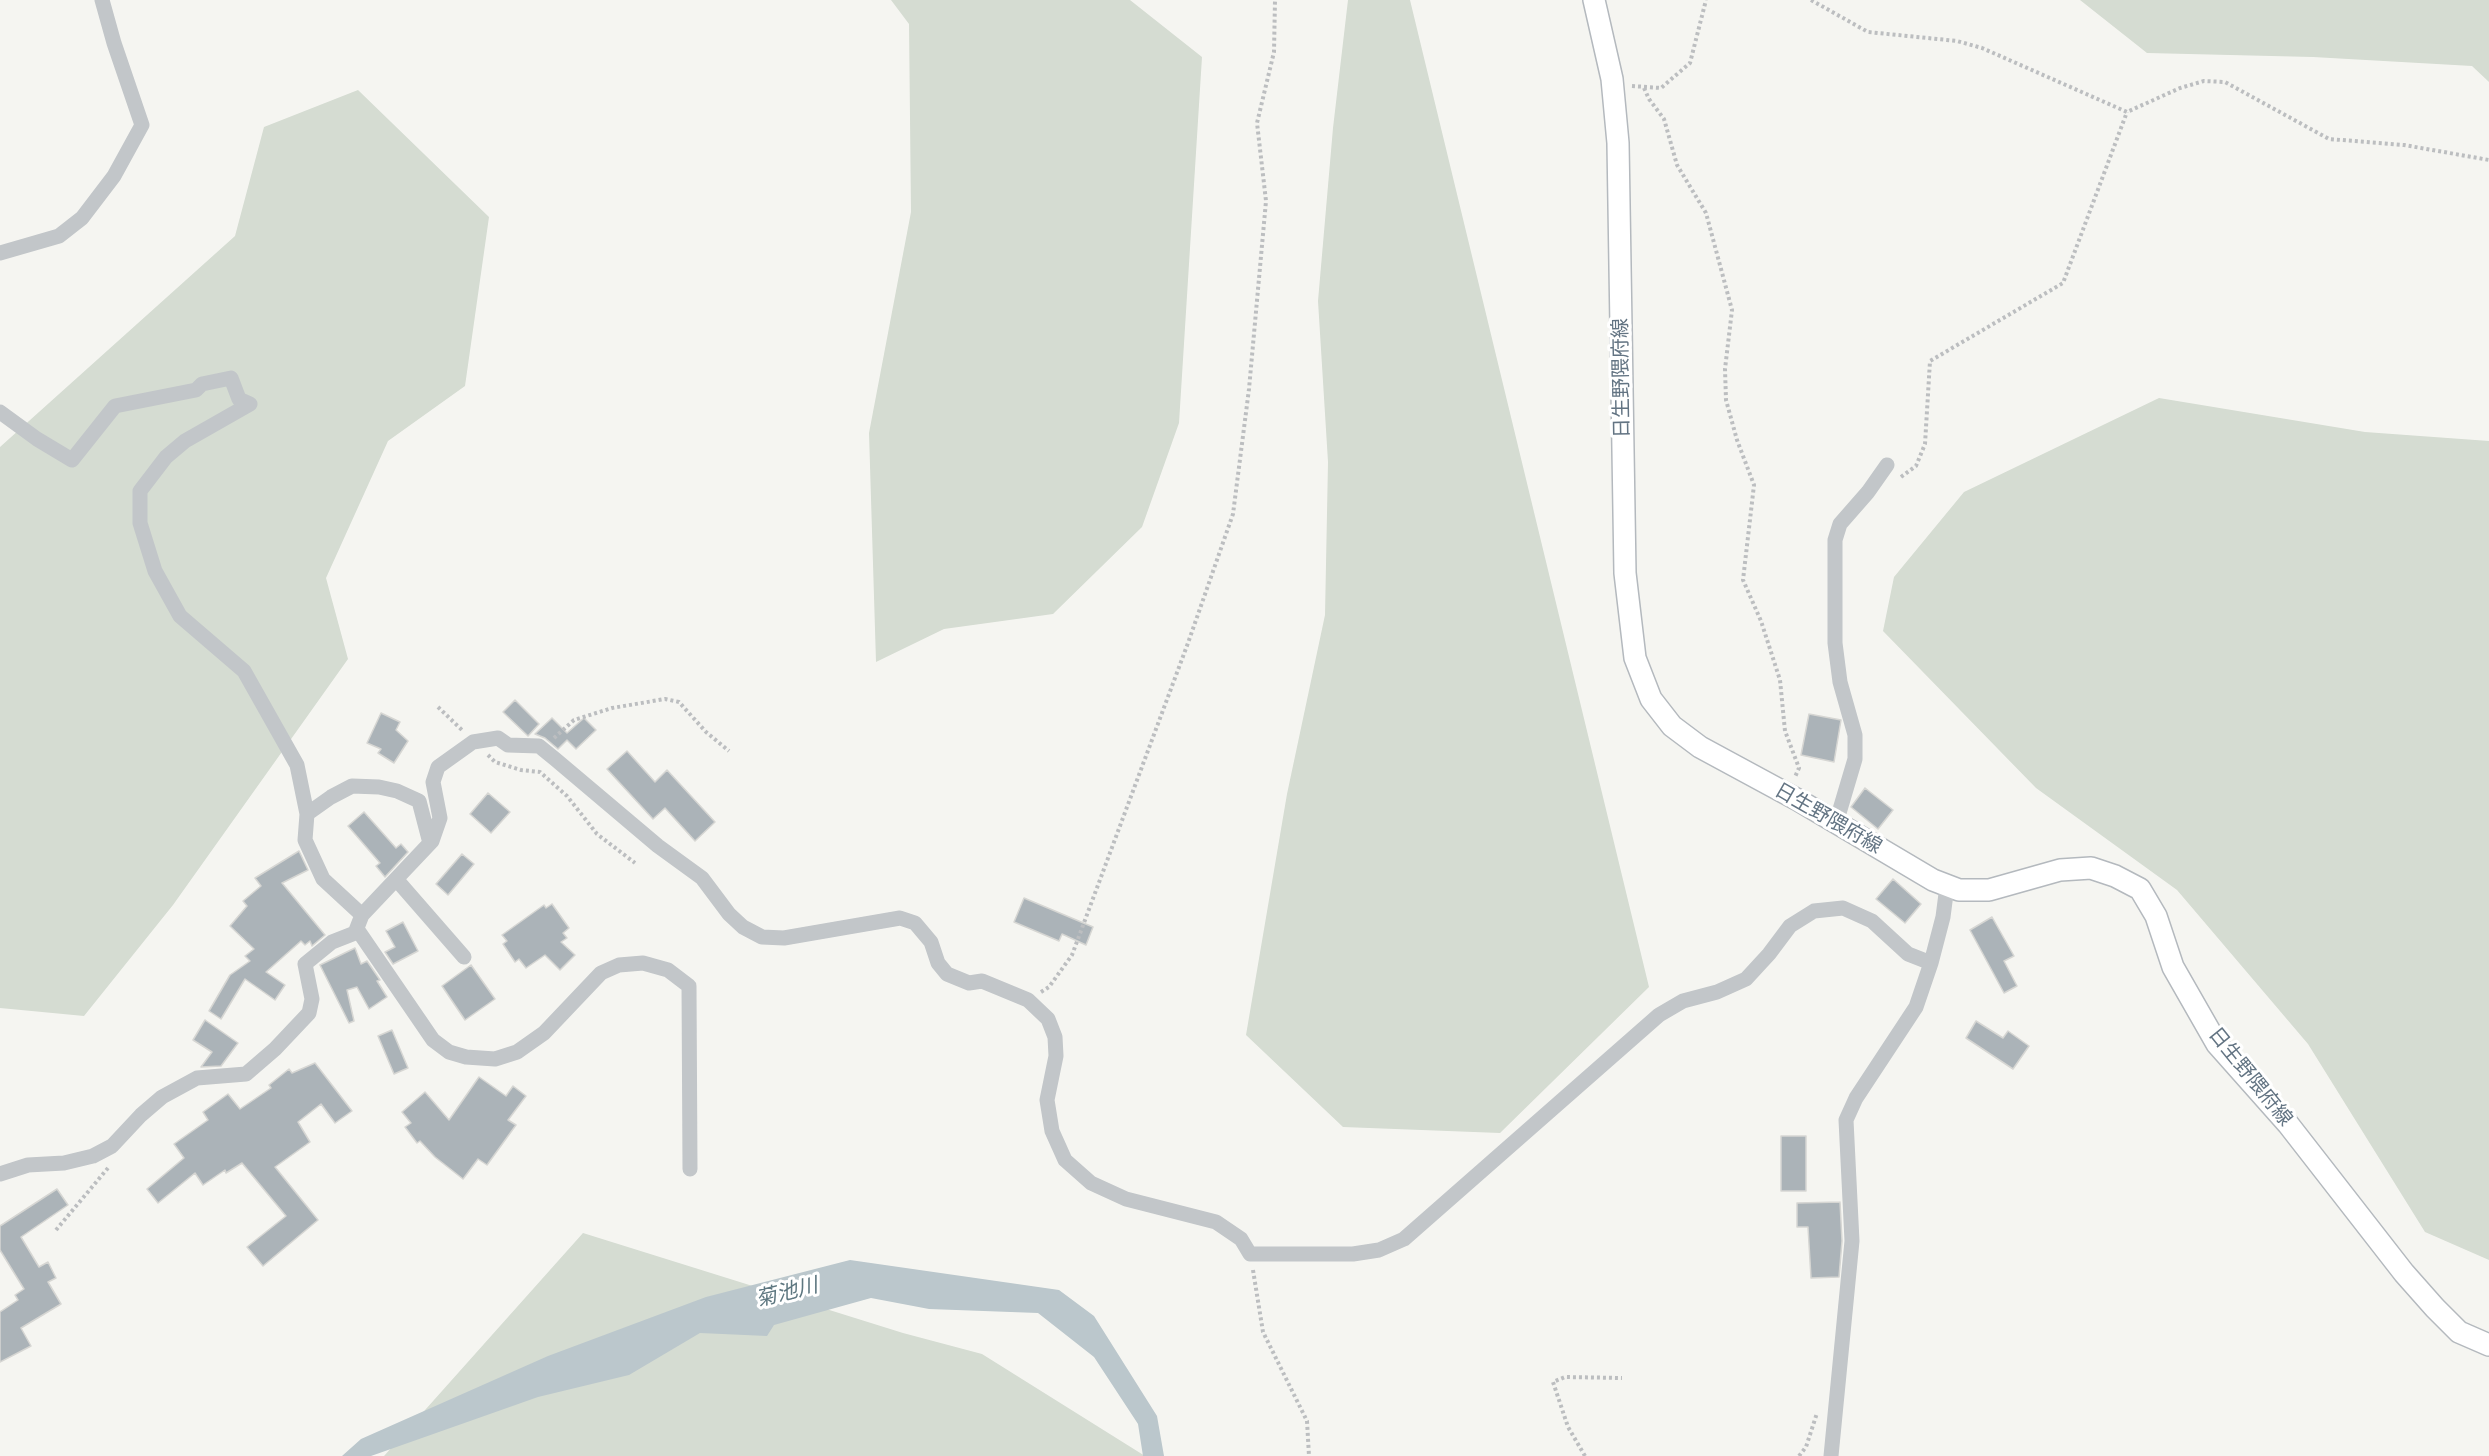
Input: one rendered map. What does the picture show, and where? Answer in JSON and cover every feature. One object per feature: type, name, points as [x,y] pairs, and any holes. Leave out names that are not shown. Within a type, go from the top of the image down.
[{"type":"main road","name":"日生野隈府線","points":[[1594,0],[1612,79],[1618,143],[1625,573],[1635,658],[1651,699],[1672,726],[1700,747],[1947,886],[1959,890],[1989,890],[2060,870],[2091,868],[2115,876],[2140,890],[2156,916],[2173,967],[2217,1044],[2288,1124],[2404,1273],[2435,1308],[2459,1332],[2489,1345]]},
{"type":"street","points":[[0,253],[59,236],[82,218],[114,176],[142,125],[102,0]]},
{"type":"street","points":[[0,412],[38,440],[72,460],[115,406],[196,390],[202,384],[231,378],[239,399],[250,404],[185,441],[166,457],[140,491],[140,523],[154,571],[180,616],[244,671],[297,765],[308,814],[306,840],[323,879],[359,922],[433,1040],[448,1052],[466,1057],[495,1059],[517,1052],[544,1033],[601,973],[619,965],[643,963],[668,970],[689,986],[690,1169]]},
{"type":"street","points":[[1836,823],[1855,759],[1855,735],[1840,682],[1835,643],[1835,540],[1840,524],[1868,492],[1887,465]]},
{"type":"street","points":[[0,1174],[28,1165],[64,1163],[93,1156],[112,1146],[141,1115],[162,1097],[197,1078],[246,1074],[275,1049],[309,1013],[312,999],[305,964],[332,942],[355,933],[359,922],[430,843],[440,818],[434,782],[438,767],[473,742],[498,738],[508,745],[539,746],[543,749],[658,846],[702,878],[729,914],[743,927],[762,937],[784,938],[900,918],[915,923],[931,942],[938,963],[947,974],[969,983],[982,981],[1028,1000],[1048,1019],[1055,1037],[1056,1056],[1047,1100],[1052,1131],[1065,1160],[1091,1183],[1126,1199],[1216,1222],[1240,1239],[1250,1254],[1353,1254],[1379,1250],[1404,1239],[1659,1015],[1683,1001],[1717,992],[1746,979],[1770,954],[1790,926],[1814,911],[1843,908],[1872,921],[1908,954],[1931,963]]},
{"type":"street","points":[[308,814],[331,796],[352,786],[388,789],[419,801],[430,843]]},
{"type":"street","points":[[396,879],[464,957]]},
{"type":"street","points":[[1831,1456],[1852,1241],[1846,1120],[1856,1098],[1916,1007],[1943,917],[1947,886]]},
{"type":"path","points":[[1028,1000],[1049,987],[1072,955],[1188,643],[1233,514],[1249,389],[1266,201],[1257,123],[1274,52],[1275,0]]},
{"type":"path","points":[[1612,79],[1637,88],[1661,88],[1690,63],[1706,0]]},
{"type":"path","points":[[1810,0],[1868,32],[1957,41],[1982,48],[2127,112]]},
{"type":"path","points":[[1868,492],[1884,489],[1916,466],[1924,444],[1930,361],[2063,283],[2127,112],[2180,88],[2204,81],[2225,82],[2329,139],[2404,145],[2489,160]]},
{"type":"path","points":[[1644,88],[1664,119],[1677,165],[1706,213],[1732,310],[1725,369],[1726,400],[1737,440],[1754,485],[1743,580],[1761,621],[1780,680],[1785,731],[1798,768],[1787,794]]},
{"type":"path","points":[[543,749],[574,720],[612,708],[665,699],[678,702],[706,732],[729,751]]},
{"type":"path","points":[[438,707],[495,762],[521,770],[540,772],[567,796],[597,834],[635,863]]},
{"type":"path","points":[[1250,1254],[1263,1332],[1307,1421],[1309,1456]]},
{"type":"path","points":[[1585,1456],[1568,1427],[1553,1382],[1565,1377],[1622,1378]]},
{"type":"shaded area","points":[[891,0],[1130,0],[1202,57],[1179,423],[1142,527],[1053,614],[944,629],[876,662],[869,433],[911,212],[909,24]]},
{"type":"shaded area","points":[[1348,0],[1410,0],[1649,987],[1500,1133],[1343,1127],[1246,1035],[1287,794],[1325,615],[1328,462],[1318,301],[1333,128]]},
{"type":"shaded area","points":[[2080,0],[2489,0],[2489,82],[2472,66],[2313,57],[2147,53]]},
{"type":"shaded area","points":[[358,90],[489,217],[465,386],[388,441],[326,578],[348,659],[173,905],[84,1016],[0,1008],[0,447],[235,236],[264,127]]},
{"type":"shaded area","points":[[2159,398],[2365,432],[2489,441],[2489,1260],[2425,1232],[2308,1044],[2177,890],[2036,788],[1883,631],[1894,577],[1964,492]]},
{"type":"shaded area","points":[[583,1233],[903,1333],[982,1354],[1145,1456],[384,1456]]},
{"type":"water","name":"菊池川","points":[[850,1260],[1059,1290],[1094,1316],[1157,1416],[1164,1456],[1143,1456],[1138,1424],[1094,1357],[1038,1313],[929,1309],[871,1298],[774,1325],[767,1336],[700,1333],[629,1375],[538,1397],[371,1456],[342,1456],[361,1439],[548,1356],[706,1297]]},
{"type":"building","points":[[515,700],[539,724],[528,736],[503,712]]},
{"type":"building","points":[[381,713],[400,722],[396,730],[408,741],[394,763],[378,753],[381,749],[367,743]]},
{"type":"building","points":[[1809,714],[1841,720],[1834,762],[1801,755]]},
{"type":"building","points":[[552,718],[567,733],[584,718],[596,730],[576,749],[567,740],[558,749],[545,738],[535,734]]},
{"type":"building","points":[[627,751],[655,782],[667,770],[715,822],[695,841],[665,808],[653,819],[607,769]]},
{"type":"building","points":[[1865,788],[1893,810],[1878,829],[1851,807]]},
{"type":"building","points":[[488,793],[510,812],[491,833],[470,814]]},
{"type":"building","points":[[364,812],[396,848],[401,844],[408,852],[385,877],[376,866],[380,863],[348,826]]},
{"type":"building","points":[[299,851],[308,870],[282,883],[325,935],[312,946],[310,941],[305,945],[301,941],[266,972],[285,985],[275,1000],[245,979],[221,1019],[209,1011],[230,975],[250,961],[245,956],[254,949],[230,926],[247,906],[243,901],[261,886],[255,878]]},
{"type":"building","points":[[462,854],[474,864],[448,895],[436,884]]},
{"type":"building","points":[[1893,879],[1921,904],[1905,923],[1876,899]]},
{"type":"building","points":[[1024,898],[1093,927],[1086,945],[1062,934],[1059,941],[1014,922]]},
{"type":"building","points":[[552,904],[569,928],[563,933],[567,938],[561,942],[575,955],[560,970],[545,955],[526,968],[519,959],[515,962],[503,944],[507,941],[502,935],[544,905],[546,908]]},
{"type":"building","points":[[1992,917],[2014,956],[2004,961],[2017,986],[2004,993],[1970,930]]},
{"type":"building","points":[[403,922],[418,951],[393,964],[385,952],[395,947],[386,931]]},
{"type":"building","points":[[355,948],[361,964],[367,961],[380,980],[377,981],[387,997],[369,1009],[357,987],[347,990],[354,1021],[349,1023],[320,965]]},
{"type":"building","points":[[471,965],[495,999],[465,1020],[442,986]]},
{"type":"building","points":[[205,1020],[238,1043],[221,1066],[201,1067],[212,1052],[193,1040]]},
{"type":"building","points":[[1976,1021],[2003,1038],[2008,1031],[2029,1046],[2013,1069],[1966,1038]]},
{"type":"building","points":[[392,1030],[408,1068],[394,1074],[378,1036]]},
{"type":"building","points":[[315,1063],[352,1111],[335,1123],[321,1104],[298,1122],[310,1142],[275,1167],[318,1220],[263,1266],[247,1247],[286,1216],[242,1163],[226,1173],[225,1170],[203,1185],[195,1173],[158,1203],[147,1189],[184,1158],[174,1144],[208,1120],[203,1112],[228,1094],[240,1109],[271,1088],[269,1085],[289,1069],[292,1073]]},
{"type":"building","points":[[479,1077],[506,1096],[513,1086],[526,1096],[508,1120],[516,1125],[487,1165],[478,1159],[463,1179],[435,1157],[420,1141],[417,1143],[405,1127],[411,1123],[402,1112],[425,1092],[449,1120]]},
{"type":"building","points":[[1781,1136],[1806,1136],[1806,1191],[1781,1191]]},
{"type":"building","points":[[57,1189],[68,1205],[21,1237],[39,1267],[48,1262],[56,1278],[48,1282],[61,1304],[21,1328],[31,1346],[0,1362],[0,1312],[18,1300],[15,1295],[24,1289],[0,1250],[0,1226]]},
{"type":"building","points":[[1840,1202],[1842,1241],[1839,1277],[1811,1278],[1808,1227],[1797,1227],[1797,1203]]}]
